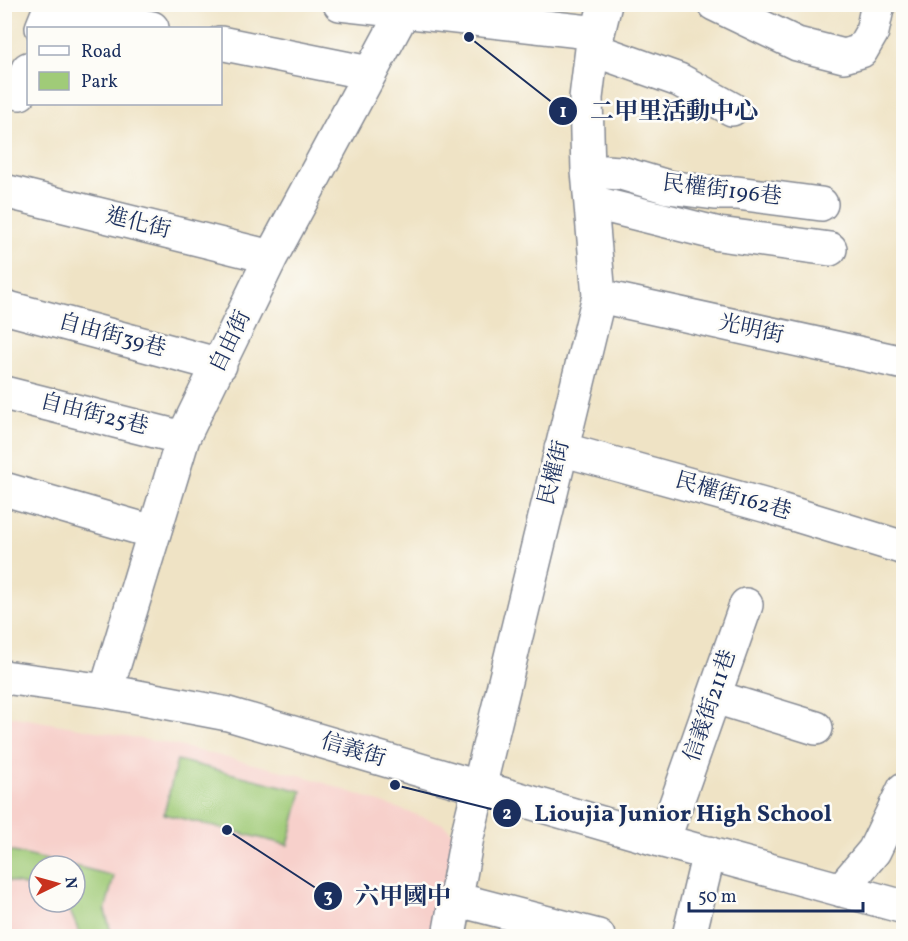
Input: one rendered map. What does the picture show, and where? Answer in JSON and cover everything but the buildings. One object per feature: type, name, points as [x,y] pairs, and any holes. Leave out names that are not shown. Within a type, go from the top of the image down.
[{"type":"street","points":[[340,4],[403,12],[598,29],[679,80],[732,109]]},
{"type":"street","points":[[714,4],[797,44],[844,56],[861,51],[872,32],[878,4]]},
{"type":"street","points":[[42,27],[50,8],[147,27]]},
{"type":"street","name":"自由街","points":[[106,692],[183,438],[272,257],[403,12]]},
{"type":"street","name":"民權街","points":[[448,936],[479,788],[599,296],[589,186],[586,98],[598,29]]},
{"type":"street","points":[[222,43],[369,73]]},
{"type":"street","name":"民權街196巷","points":[[589,186],[621,173],[668,187],[821,204]]},
{"type":"street","points":[[589,186],[719,234],[830,249]]},
{"type":"street","name":"進化街","points":[[4,191],[272,257]]},
{"type":"street","name":"光明街","points":[[599,296],[903,363]]},
{"type":"street","name":"自由街39巷","points":[[4,307],[220,365]]},
{"type":"street","name":"自由街25巷","points":[[4,393],[183,438]]},
{"type":"street","name":"民權街162巷","points":[[561,448],[767,506],[903,548]]},
{"type":"street","points":[[4,489],[153,532]]},
{"type":"street","name":"信義街211巷","points":[[663,841],[746,606]]},
{"type":"street","name":"信義街","points":[[4,677],[106,692],[228,714],[663,841],[903,907]]},
{"type":"street","points":[[715,697],[816,728]]},
{"type":"street","points":[[841,890],[874,851],[903,789]]},
{"type":"street","points":[[689,936],[709,853]]},
{"type":"street","points":[[455,899],[598,936]]},
{"type":"shaded area","points":[[4,715],[166,743],[307,777],[443,824],[455,835],[433,936],[5,936]]},
{"type":"green space","points":[[177,760],[302,791],[288,845],[164,814]]},
{"type":"green space","points":[[4,850],[27,855],[27,886],[5,880]]},
{"type":"green space","points":[[87,869],[114,876],[105,911],[112,936],[81,936],[71,914],[87,914]]},
{"type":"place","name":"二甲里活動中心","points":[[469,37]]},
{"type":"place","name":"Lioujia Junior High School","points":[[395,785]]},
{"type":"place","name":"六甲國中","points":[[227,830]]}]
